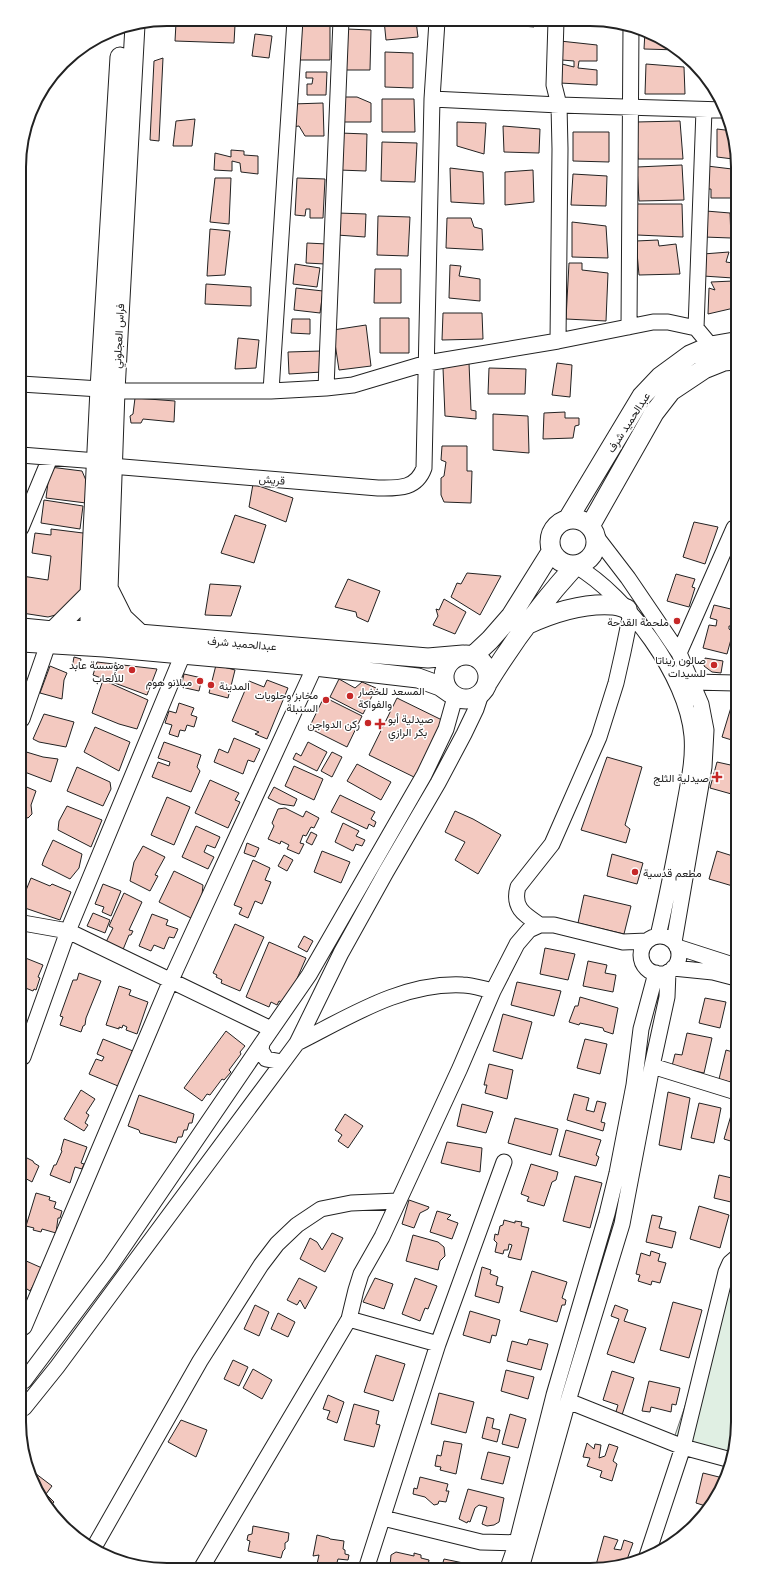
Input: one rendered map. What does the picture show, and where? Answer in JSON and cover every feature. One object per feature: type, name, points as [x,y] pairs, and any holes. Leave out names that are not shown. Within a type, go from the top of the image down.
[{"type":"main road","name":"فراس العجلوني","points":[[107,390],[135,30]]},
{"type":"main road","name":"فراس العجلوني","points":[[98,639],[122,33]]},
{"type":"main road","name":"عبدالحميد شرف","points":[[568,519],[642,396],[660,377],[690,356],[710,346],[731,342]]},
{"type":"main road","name":"عبدالحميد شرف","points":[[592,530],[604,500],[654,413],[671,391],[704,369],[724,361],[731,360]]},
{"type":"main road","points":[[585,490],[593,498],[604,500]]},
{"type":"main road","points":[[568,519],[580,520],[592,530],[596,542],[593,555],[583,564],[576,566],[564,564],[554,557],[549,546],[551,534],[558,524],[568,519]]},
{"type":"main road","points":[[551,552],[511,616],[490,640],[468,656],[456,657],[451,661],[444,673],[446,687],[452,695],[468,700],[485,688],[525,626],[553,590],[576,566]]},
{"type":"main road","points":[[51,638],[99,592],[140,634]]},
{"type":"main road","points":[[525,626],[547,616],[576,608],[612,605],[627,609]]},
{"type":"main road","name":"عبدالحميد شرف","points":[[26,629],[51,638]]},
{"type":"main road","name":"عبدالحميد شرف","points":[[26,641],[51,638],[98,639],[140,634],[428,658],[468,656]]},
{"type":"main road","name":"عبدالحميد شرف","points":[[98,639],[183,654],[315,666],[418,678],[440,686],[452,695]]},
{"type":"main road","points":[[468,656],[484,664],[487,669],[485,688]]},
{"type":"street","points":[[271,390],[295,26]]},
{"type":"street","points":[[326,388],[341,26]]},
{"type":"street","points":[[426,364],[432,99],[437,26]]},
{"type":"street","points":[[556,26],[554,85],[559,105],[560,149],[558,341]]},
{"type":"street","points":[[629,327],[632,108],[631,32]]},
{"type":"street","points":[[432,99],[632,108],[718,110]]},
{"type":"street","points":[[704,110],[696,328],[710,346]]},
{"type":"street","points":[[26,384],[107,390],[271,390],[326,388],[354,385],[426,364],[558,341],[653,322],[668,322],[696,328]]},
{"type":"street","name":"قريش","points":[[26,456],[391,488],[407,486],[417,481],[424,468],[426,364]]},
{"type":"street","points":[[26,516],[50,458]]},
{"type":"street","points":[[522,1563],[523,1543],[554,1395],[607,1214],[617,1173],[634,1085],[641,1029],[666,971],[679,958],[676,944],[706,748],[706,730],[701,704],[693,682],[679,652],[628,578],[592,530]]},
{"type":"street","points":[[679,652],[731,535]]},
{"type":"street","points":[[576,566],[588,573],[607,588],[649,635],[687,706],[692,736],[693,762],[672,877],[653,938],[644,945],[641,957]]},
{"type":"street","points":[[540,925],[523,913],[518,905],[516,894],[518,887],[552,844],[599,737],[624,652],[630,618],[627,609]]},
{"type":"street","points":[[26,708],[51,638]]},
{"type":"street","points":[[26,1048],[68,931],[183,654]]},
{"type":"street","points":[[26,1322],[171,980],[315,666]]},
{"type":"street","points":[[693,682],[731,683]]},
{"type":"street","points":[[26,1406],[126,1275],[297,1043],[341,953],[442,776],[464,734],[485,688]]},
{"type":"street","points":[[26,1378],[111,1265],[309,975],[424,775],[446,729],[452,695]]},
{"type":"street","points":[[26,924],[68,931],[271,1029]]},
{"type":"street","points":[[204,1563],[349,1319],[361,1274],[382,1237],[460,1068],[493,991],[518,944],[529,930],[540,925],[554,925],[624,942],[664,936],[676,944],[731,964]]},
{"type":"street","points":[[624,942],[641,957],[646,967],[666,971],[713,972],[731,977]]},
{"type":"street","points":[[511,1563],[523,1543],[622,1224],[652,1066],[667,997],[666,971]]},
{"type":"street","points":[[297,1043],[384,999],[431,986],[464,985],[493,991]]},
{"type":"street","points":[[284,1011],[297,1012],[305,1018],[306,1024]]},
{"type":"street","points":[[262,1043],[261,1050],[266,1059],[282,1062]]},
{"type":"street","points":[[652,1066],[731,1090]]},
{"type":"street","points":[[368,1563],[438,1344],[504,1162]]},
{"type":"street","points":[[96,1544],[200,1361],[261,1265],[277,1244],[296,1225],[320,1209],[351,1203],[398,1201]]},
{"type":"street","points":[[649,1549],[683,1447],[726,1272],[731,1262]]},
{"type":"street","points":[[349,1319],[438,1344]]},
{"type":"street","points":[[568,1401],[683,1447],[726,1459]]},
{"type":"street","points":[[383,1518],[481,1542],[523,1543]]},
{"type":"green space","points":[[731,1272],[731,1431],[726,1459],[672,1444]]},
{"type":"building","points":[[176,26],[235,26],[234,43],[175,41]]},
{"type":"building","points":[[300,26],[330,26],[330,60],[300,60]]},
{"type":"building","points":[[385,26],[417,26],[418,37],[386,40]]},
{"type":"building","points":[[347,29],[371,30],[370,70],[346,70]]},
{"type":"building","points":[[255,34],[272,36],[269,58],[252,56]]},
{"type":"building","points":[[645,37],[667,50],[644,49]]},
{"type":"building","points":[[560,41],[597,45],[597,61],[579,61],[578,68],[597,70],[597,85],[560,83],[562,64],[574,67],[574,61],[562,60]]},
{"type":"building","points":[[385,52],[413,53],[413,88],[385,87]]},
{"type":"building","points":[[163,58],[159,141],[150,140],[154,61]]},
{"type":"building","points":[[646,64],[684,67],[685,94],[645,94]]},
{"type":"building","points":[[306,72],[327,72],[326,95],[307,95],[307,84],[312,84],[313,78],[306,78]]},
{"type":"building","points":[[344,97],[357,97],[371,103],[371,122],[343,122]]},
{"type":"building","points":[[382,99],[414,99],[415,132],[382,132]]},
{"type":"building","points":[[323,103],[324,136],[305,136],[299,126],[292,127],[292,104]]},
{"type":"building","points":[[195,119],[192,146],[173,146],[176,121]]},
{"type":"building","points":[[680,121],[683,159],[638,159],[636,122]]},
{"type":"building","points":[[457,122],[486,123],[484,154],[457,146]]},
{"type":"building","points":[[503,126],[540,129],[539,153],[504,152]]},
{"type":"building","points":[[717,129],[726,130],[731,159],[717,157]]},
{"type":"building","points":[[573,132],[609,132],[609,162],[573,161]]},
{"type":"building","points":[[340,133],[367,134],[366,171],[339,170]]},
{"type":"building","points":[[382,142],[417,143],[415,182],[381,181]]},
{"type":"building","points":[[231,150],[244,151],[244,155],[258,156],[258,174],[241,172],[240,163],[232,161],[232,171],[214,170],[215,153],[231,157]]},
{"type":"building","points":[[682,165],[684,200],[639,201],[637,167]]},
{"type":"building","points":[[707,166],[731,169],[731,198],[711,198],[711,189],[705,189]]},
{"type":"building","points":[[450,168],[483,172],[484,204],[451,202]]},
{"type":"building","points":[[533,170],[534,202],[505,205],[505,172]]},
{"type":"building","points":[[573,174],[607,176],[606,206],[571,205]]},
{"type":"building","points":[[215,178],[231,178],[229,224],[210,222]]},
{"type":"building","points":[[297,178],[325,179],[323,218],[310,218],[310,209],[306,209],[305,216],[295,215]]},
{"type":"building","points":[[636,204],[682,204],[683,237],[637,235]]},
{"type":"building","points":[[706,211],[730,213],[731,238],[704,237]]},
{"type":"building","points":[[338,213],[366,214],[365,237],[337,235]]},
{"type":"building","points":[[378,216],[410,217],[408,256],[377,255]]},
{"type":"building","points":[[447,218],[471,218],[474,227],[482,229],[483,250],[446,248]]},
{"type":"building","points":[[572,222],[606,226],[608,258],[572,257]]},
{"type":"building","points":[[210,229],[230,231],[225,275],[207,276]]},
{"type":"building","points":[[658,240],[659,246],[676,244],[680,274],[639,275],[636,241]]},
{"type":"building","points":[[307,243],[327,244],[325,264],[306,263]]},
{"type":"building","points":[[729,252],[726,262],[731,263],[731,278],[703,276],[703,254]]},
{"type":"building","points":[[569,263],[582,263],[582,270],[608,273],[606,321],[566,319]]},
{"type":"building","points":[[295,264],[320,268],[317,287],[293,284]]},
{"type":"building","points":[[450,265],[461,266],[459,276],[480,279],[480,301],[449,298]]},
{"type":"building","points":[[375,269],[401,269],[401,303],[374,303]]},
{"type":"building","points":[[731,281],[731,309],[708,314],[709,288],[715,290],[711,282]]},
{"type":"building","points":[[206,284],[251,287],[251,306],[205,304]]},
{"type":"building","points":[[296,288],[323,291],[320,313],[294,310]]},
{"type":"building","points":[[443,313],[482,313],[483,339],[442,340]]},
{"type":"building","points":[[380,318],[409,318],[409,353],[380,353]]},
{"type":"building","points":[[292,319],[310,319],[310,334],[291,333]]},
{"type":"building","points":[[366,325],[371,366],[339,370],[333,330]]},
{"type":"building","points":[[238,338],[259,340],[256,368],[235,369]]},
{"type":"building","points":[[321,351],[322,372],[289,374],[288,352]]},
{"type":"building","points":[[469,363],[471,410],[476,411],[476,419],[445,416],[443,368]]},
{"type":"building","points":[[557,363],[572,365],[570,397],[552,395]]},
{"type":"building","points":[[489,368],[526,369],[525,394],[488,394]]},
{"type":"building","points":[[135,398],[175,401],[174,422],[143,419],[141,423],[131,423],[130,416],[133,414]]},
{"type":"building","points":[[565,412],[565,418],[579,418],[579,425],[575,426],[573,438],[543,439],[544,413]]},
{"type":"building","points":[[493,414],[528,416],[529,453],[493,450]]},
{"type":"building","points":[[442,446],[467,446],[467,471],[472,471],[471,503],[444,502],[441,495],[441,478],[444,476],[446,462],[441,460]]},
{"type":"building","points":[[50,467],[82,471],[88,485],[86,503],[46,498]]},
{"type":"building","points":[[253,484],[293,498],[286,522],[249,507]]},
{"type":"building","points":[[44,500],[83,506],[80,529],[41,523]]},
{"type":"building","points":[[235,515],[266,525],[254,563],[221,553]]},
{"type":"building","points":[[694,522],[718,527],[705,564],[683,557]]},
{"type":"building","points":[[51,529],[91,534],[85,592],[63,613],[48,617],[26,614],[26,577],[48,580],[51,556],[32,553],[35,533],[51,535]]},
{"type":"building","points":[[467,573],[501,576],[480,615],[451,597],[457,583],[461,584]]},
{"type":"building","points":[[676,574],[695,579],[692,587],[695,588],[689,607],[667,601]]},
{"type":"building","points":[[348,579],[380,591],[368,622],[357,617],[356,612],[335,607]]},
{"type":"building","points":[[210,584],[241,586],[231,616],[205,615]]},
{"type":"building","points":[[444,599],[466,612],[455,634],[433,625],[438,616],[436,609],[439,610]]},
{"type":"building","points":[[714,605],[731,609],[731,626],[729,626],[729,629],[731,630],[731,639],[727,654],[703,648],[709,625],[716,626],[717,620],[710,618]]},
{"type":"building","points":[[74,657],[81,659],[79,669],[72,668]]},
{"type":"building","points":[[705,658],[723,661],[721,673],[712,672],[704,666]]},
{"type":"building","points":[[97,662],[157,669],[147,695],[93,675]]},
{"type":"building","points":[[216,665],[235,670],[228,698],[209,693]]},
{"type":"building","points":[[50,666],[67,673],[64,680],[62,699],[40,693]]},
{"type":"building","points":[[184,674],[202,678],[199,691],[181,687]]},
{"type":"building","points":[[339,679],[355,688],[362,682],[376,688],[363,714],[330,697]]},
{"type":"building","points":[[103,680],[148,700],[137,729],[119,724],[92,713]]},
{"type":"building","points":[[267,680],[288,688],[267,739],[255,734],[259,732],[232,721],[249,681],[264,687]]},
{"type":"building","points":[[324,697],[362,716],[347,747],[309,728]]},
{"type":"building","points":[[397,698],[444,721],[416,778],[369,755]]},
{"type":"building","points":[[179,703],[194,708],[191,715],[197,717],[194,727],[187,725],[185,731],[180,730],[178,737],[169,734],[172,725],[165,723],[169,711],[176,713]]},
{"type":"building","points":[[731,707],[731,740],[722,737]]},
{"type":"building","points":[[44,714],[74,722],[66,747],[39,742],[33,739]]},
{"type":"building","points":[[95,727],[130,742],[119,771],[84,752]]},
{"type":"building","points":[[234,738],[260,749],[254,762],[248,760],[243,774],[214,762],[219,749],[228,753]]},
{"type":"building","points":[[164,742],[201,755],[197,767],[200,771],[191,792],[152,777],[158,762],[169,766],[170,762],[158,758]]},
{"type":"building","points":[[308,742],[327,752],[317,771],[293,759],[296,753],[301,756]]},
{"type":"building","points":[[26,752],[43,757],[58,759],[51,782],[26,773]]},
{"type":"building","points":[[332,752],[342,757],[332,777],[321,771]]},
{"type":"building","points":[[607,757],[642,767],[625,825],[630,829],[626,843],[581,830]]},
{"type":"building","points":[[717,762],[731,765],[731,794],[710,788]]},
{"type":"building","points":[[357,764],[391,782],[381,800],[347,781]]},
{"type":"building","points":[[294,766],[323,779],[314,800],[285,786]]},
{"type":"building","points":[[77,767],[110,782],[111,789],[103,806],[67,791]]},
{"type":"building","points":[[210,780],[239,793],[235,800],[240,802],[228,828],[195,813]]},
{"type":"building","points":[[26,787],[36,791],[31,805],[32,814],[28,818],[26,817]]},
{"type":"building","points":[[274,787],[297,799],[294,806],[280,804],[268,798]]},
{"type":"building","points":[[340,795],[375,812],[371,819],[376,822],[374,827],[369,824],[367,829],[331,812]]},
{"type":"building","points":[[167,797],[190,807],[174,845],[151,835]]},
{"type":"building","points":[[67,806],[102,820],[91,847],[58,830],[59,821]]},
{"type":"building","points":[[285,808],[303,817],[306,811],[319,818],[314,828],[311,827],[306,836],[303,835],[300,843],[304,844],[299,854],[287,849],[289,845],[281,841],[280,844],[268,839],[274,826],[272,823],[278,809]]},
{"type":"building","points":[[455,811],[473,819],[501,835],[478,874],[455,860],[465,842],[445,832]]},
{"type":"building","points":[[343,823],[359,831],[356,836],[365,840],[362,846],[356,844],[353,851],[335,842]]},
{"type":"building","points":[[196,826],[220,837],[215,848],[207,845],[204,852],[214,857],[208,869],[182,857]]},
{"type":"building","points":[[311,832],[317,835],[312,845],[306,842]]},
{"type":"building","points":[[53,840],[82,854],[79,868],[70,879],[42,865]]},
{"type":"building","points":[[247,843],[259,848],[255,857],[244,853]]},
{"type":"building","points":[[143,846],[165,857],[155,875],[158,876],[150,891],[130,881],[134,862]]},
{"type":"building","points":[[322,851],[350,862],[341,883],[314,872]]},
{"type":"building","points":[[717,851],[731,855],[731,886],[709,879]]},
{"type":"building","points":[[612,854],[643,863],[637,884],[607,876]]},
{"type":"building","points":[[284,855],[293,860],[287,871],[278,866]]},
{"type":"building","points":[[253,860],[270,868],[265,880],[271,882],[262,904],[255,901],[248,918],[239,914],[242,908],[234,905]]},
{"type":"building","points":[[174,871],[203,885],[202,895],[191,918],[159,902]]},
{"type":"building","points":[[31,878],[50,886],[52,884],[71,892],[60,920],[26,908],[26,890]]},
{"type":"building","points":[[103,884],[121,891],[111,916],[102,912],[104,907],[95,904]]},
{"type":"building","points":[[124,893],[142,902],[129,930],[133,931],[131,935],[129,935],[122,952],[105,944],[113,928],[109,926]]},
{"type":"building","points":[[584,895],[631,906],[624,934],[578,923]]},
{"type":"building","points":[[93,913],[110,920],[105,933],[87,926]]},
{"type":"building","points":[[152,914],[168,920],[166,925],[178,929],[174,938],[169,937],[164,949],[154,945],[151,951],[139,946]]},
{"type":"building","points":[[235,924],[264,937],[240,991],[221,983],[222,980],[216,977],[217,975],[213,973]]},
{"type":"building","points":[[304,936],[313,941],[307,952],[298,947]]},
{"type":"building","points":[[269,942],[306,958],[286,1004],[279,1001],[277,1005],[271,1002],[269,1007],[246,997]]},
{"type":"building","points":[[545,948],[575,954],[568,980],[540,974]]},
{"type":"building","points":[[26,958],[43,965],[38,977],[40,978],[36,990],[34,989],[33,991],[26,988]]},
{"type":"building","points":[[588,961],[607,965],[605,973],[616,975],[613,992],[583,986]]},
{"type":"building","points":[[79,973],[101,981],[81,1032],[60,1025],[63,1017],[60,1016],[73,980],[77,980]]},
{"type":"building","points":[[517,982],[561,991],[554,1016],[511,1005]]},
{"type":"building","points":[[119,986],[131,990],[129,995],[148,1002],[137,1034],[126,1030],[127,1027],[123,1025],[122,1028],[119,1027],[119,1029],[106,1025]]},
{"type":"building","points":[[580,997],[618,1008],[613,1034],[604,1031],[603,1028],[580,1023],[579,1025],[569,1022],[575,1006],[578,1006]]},
{"type":"building","points":[[705,998],[726,1002],[720,1028],[699,1023]]},
{"type":"building","points":[[503,1014],[532,1022],[522,1059],[493,1051]]},
{"type":"building","points":[[226,1031],[245,1046],[229,1070],[231,1072],[224,1080],[222,1079],[210,1095],[207,1094],[202,1101],[184,1088]]},
{"type":"building","points":[[687,1033],[712,1038],[704,1073],[672,1066],[675,1054],[682,1055]]},
{"type":"building","points":[[103,1039],[133,1051],[118,1086],[89,1074],[96,1059],[102,1061],[104,1057],[97,1054]]},
{"type":"building","points":[[585,1039],[607,1044],[600,1074],[577,1068]]},
{"type":"building","points":[[726,1050],[731,1052],[731,1083],[719,1079]]},
{"type":"building","points":[[489,1064],[513,1070],[507,1099],[485,1093],[487,1085],[484,1085]]},
{"type":"building","points":[[81,1090],[95,1099],[86,1113],[89,1115],[85,1123],[88,1125],[84,1131],[64,1119]]},
{"type":"building","points":[[668,1092],[690,1098],[681,1150],[659,1145]]},
{"type":"building","points":[[574,1094],[589,1098],[586,1110],[594,1112],[597,1101],[606,1103],[601,1122],[605,1123],[603,1131],[567,1120]]},
{"type":"building","points":[[139,1095],[194,1114],[192,1123],[189,1123],[187,1130],[184,1130],[182,1137],[178,1137],[176,1143],[140,1133],[139,1130],[128,1126]]},
{"type":"building","points":[[699,1103],[721,1108],[714,1143],[691,1138]]},
{"type":"building","points":[[462,1104],[493,1112],[486,1133],[457,1126]]},
{"type":"building","points":[[345,1114],[363,1126],[348,1148],[338,1141],[342,1135],[335,1130]]},
{"type":"building","points":[[731,1115],[731,1141],[724,1139]]},
{"type":"building","points":[[515,1118],[558,1129],[551,1155],[508,1143]]},
{"type":"building","points":[[566,1130],[601,1140],[596,1155],[599,1157],[596,1166],[559,1156]]},
{"type":"building","points":[[64,1139],[87,1147],[81,1163],[84,1164],[82,1169],[75,1167],[70,1183],[50,1175],[62,1151]]},
{"type":"building","points":[[447,1142],[482,1148],[480,1172],[441,1163]]},
{"type":"building","points":[[26,1158],[39,1166],[32,1182],[26,1179]]},
{"type":"building","points":[[531,1164],[558,1172],[556,1180],[552,1182],[544,1206],[527,1201],[529,1197],[521,1194]]},
{"type":"building","points":[[719,1175],[731,1178],[731,1202],[714,1198]]},
{"type":"building","points":[[575,1176],[602,1183],[590,1228],[563,1221]]},
{"type":"building","points":[[36,1193],[50,1197],[49,1200],[56,1202],[54,1208],[62,1211],[60,1218],[58,1218],[56,1233],[42,1229],[41,1232],[26,1226]]},
{"type":"building","points":[[409,1200],[429,1207],[420,1213],[414,1228],[402,1224]]},
{"type":"building","points":[[699,1206],[729,1215],[720,1248],[690,1239]]},
{"type":"building","points":[[437,1211],[451,1215],[447,1219],[458,1223],[452,1239],[430,1232]]},
{"type":"building","points":[[652,1215],[662,1217],[659,1228],[676,1232],[672,1248],[646,1242]]},
{"type":"building","points":[[504,1220],[515,1223],[515,1221],[522,1222],[521,1226],[529,1228],[521,1260],[508,1257],[512,1245],[509,1244],[508,1250],[504,1250],[503,1254],[495,1252],[497,1243],[494,1240],[495,1234],[498,1235],[500,1226],[503,1225]]},
{"type":"building","points":[[332,1233],[343,1238],[325,1272],[300,1259],[310,1238],[317,1242],[322,1250]]},
{"type":"building","points":[[413,1235],[438,1242],[444,1247],[445,1256],[440,1261],[438,1270],[406,1261]]},
{"type":"building","points":[[651,1251],[660,1254],[658,1261],[666,1263],[660,1283],[652,1281],[651,1285],[638,1281],[640,1275],[636,1274],[641,1253],[650,1256]]},
{"type":"building","points":[[26,1261],[42,1268],[36,1285],[34,1284],[30,1291],[26,1288]]},
{"type":"building","points":[[482,1267],[491,1270],[490,1274],[498,1277],[496,1285],[503,1287],[499,1303],[475,1296]]},
{"type":"building","points":[[532,1271],[567,1282],[562,1298],[566,1300],[565,1305],[562,1305],[557,1322],[520,1311]]},
{"type":"building","points":[[299,1278],[317,1287],[305,1309],[300,1300],[297,1305],[287,1300]]},
{"type":"building","points":[[375,1278],[393,1284],[384,1309],[363,1302]]},
{"type":"building","points":[[415,1278],[437,1286],[428,1309],[425,1308],[420,1321],[402,1314]]},
{"type":"building","points":[[673,1302],[702,1310],[689,1358],[660,1350]]},
{"type":"building","points":[[255,1305],[269,1312],[259,1336],[244,1329]]},
{"type":"building","points":[[615,1305],[628,1310],[624,1321],[646,1328],[634,1363],[607,1354],[619,1319],[611,1316]]},
{"type":"building","points":[[470,1311],[500,1320],[496,1336],[492,1335],[490,1343],[463,1335]]},
{"type":"building","points":[[278,1313],[295,1322],[288,1337],[271,1329]]},
{"type":"building","points":[[529,1339],[548,1344],[541,1370],[507,1361],[512,1341],[527,1345]]},
{"type":"building","points":[[376,1355],[405,1364],[393,1401],[364,1392]]},
{"type":"building","points":[[233,1360],[248,1367],[239,1386],[224,1379]]},
{"type":"building","points":[[253,1369],[272,1380],[262,1399],[243,1388]]},
{"type":"building","points":[[506,1370],[534,1377],[528,1399],[501,1391]]},
{"type":"building","points":[[612,1371],[634,1378],[621,1418],[615,1415],[618,1405],[603,1400]]},
{"type":"building","points":[[649,1381],[680,1388],[676,1405],[672,1404],[671,1412],[651,1407],[650,1412],[642,1411]]},
{"type":"building","points":[[439,1393],[474,1402],[466,1433],[431,1424]]},
{"type":"building","points":[[328,1395],[344,1402],[337,1423],[327,1419],[330,1411],[323,1409]]},
{"type":"building","points":[[354,1404],[379,1411],[376,1424],[380,1425],[374,1447],[344,1440]]},
{"type":"building","points":[[510,1414],[526,1419],[518,1448],[502,1444]]},
{"type":"building","points":[[487,1417],[494,1419],[492,1428],[500,1430],[497,1442],[482,1438]]},
{"type":"building","points":[[181,1420],[207,1430],[196,1457],[168,1442]]},
{"type":"building","points":[[444,1441],[462,1444],[456,1474],[440,1470],[441,1467],[435,1466],[437,1455],[441,1456]]},
{"type":"building","points":[[587,1443],[594,1449],[595,1444],[601,1445],[599,1458],[605,1456],[609,1444],[618,1447],[613,1461],[617,1464],[612,1481],[600,1477],[602,1471],[587,1466],[590,1458],[583,1457]]},
{"type":"building","points":[[488,1452],[510,1457],[503,1484],[481,1479]]},
{"type":"building","points":[[703,1473],[719,1477],[704,1505],[696,1503]]},
{"type":"building","points":[[36,1474],[52,1486],[46,1494]]},
{"type":"building","points":[[420,1477],[448,1484],[446,1491],[449,1491],[446,1502],[439,1501],[438,1504],[434,1505],[425,1497],[413,1494],[414,1488],[417,1489]]},
{"type":"building","points":[[468,1489],[504,1498],[499,1522],[494,1525],[487,1526],[482,1524],[487,1507],[479,1505],[475,1508],[470,1522],[468,1521],[467,1523],[459,1519]]},
{"type":"building","points":[[47,1495],[54,1502],[52,1504]]},
{"type":"building","points":[[253,1526],[289,1533],[288,1541],[285,1543],[285,1549],[281,1558],[248,1551],[250,1541],[247,1540],[248,1535],[252,1534]]},
{"type":"building","points":[[317,1535],[344,1541],[343,1549],[345,1550],[345,1554],[349,1555],[348,1560],[338,1559],[337,1563],[317,1563],[319,1555],[313,1556]]},
{"type":"building","points":[[604,1536],[618,1540],[614,1549],[621,1550],[624,1540],[633,1543],[628,1558],[597,1563]]},
{"type":"building","points":[[396,1552],[414,1556],[414,1553],[421,1555],[421,1558],[429,1560],[428,1563],[390,1563],[391,1555]]},
{"type":"building","points":[[444,1559],[463,1563],[443,1563]]},
{"type":"place","name":"ملحمة القدحة","points":[[677,621]]},
{"type":"place","name":"صالون ريناتا للسيدات","points":[[714,665]]},
{"type":"place","name":"مؤسسة عابد للألعاب","points":[[132,670]]},
{"type":"place","name":"مبلانو هوم","points":[[200,681]]},
{"type":"place","name":"المدينة","points":[[211,685]]},
{"type":"place","name":"المسعد للخضار والفواكة","points":[[350,696]]},
{"type":"place","name":"مخابز وحلويات السنبلة","points":[[326,700]]},
{"type":"place","name":"ركن الدواجن","points":[[368,723]]},
{"type":"place","name":"صيدلية أبو بكر الرازي","points":[[380,724]]},
{"type":"place","name":"صيدلية الثلج","points":[[717,777]]},
{"type":"place","name":"مطعم قدسية","points":[[635,872]]}]
